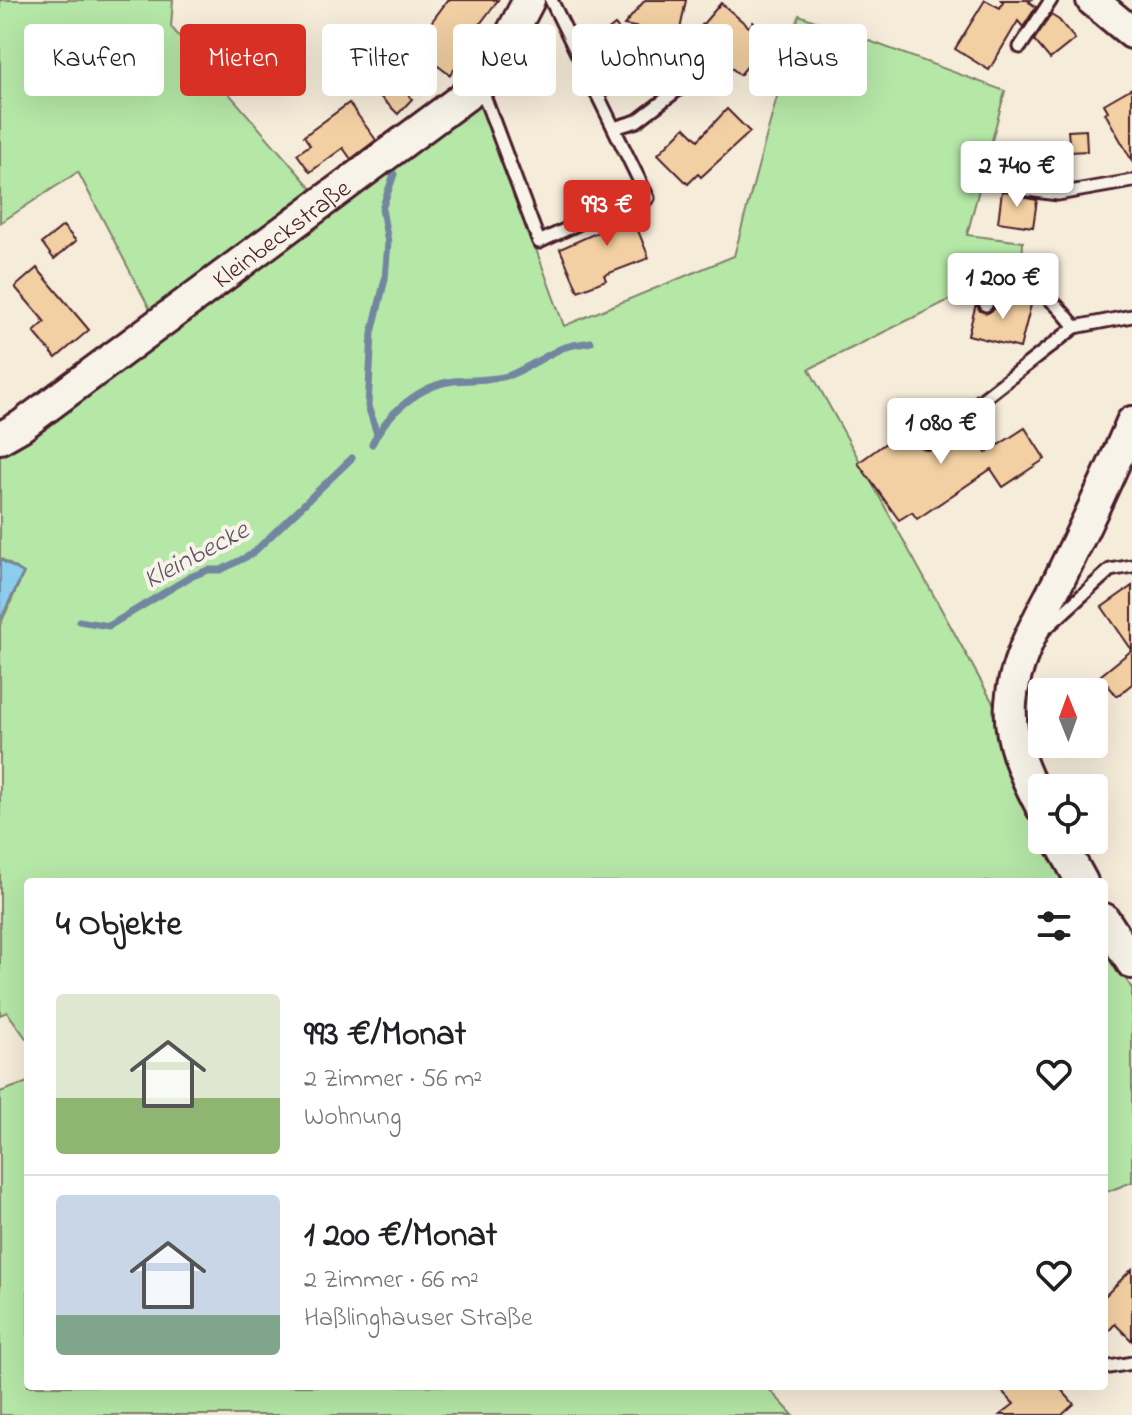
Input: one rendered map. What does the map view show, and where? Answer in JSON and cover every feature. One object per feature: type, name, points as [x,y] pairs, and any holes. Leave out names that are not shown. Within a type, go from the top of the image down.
[{"type":"street","name":"Kleinbeckstraße","points":[[516,24],[529,0]]},
{"type":"street","points":[[1092,0],[1132,33]]},
{"type":"street","name":"Kleinbeckstraße","points":[[0,438],[21,426],[465,96]]},
{"type":"street","points":[[1028,778],[1018,757],[1010,705],[1015,677],[1132,422]]},
{"type":"street","points":[[1067,854],[1080,878]]},
{"type":"street","points":[[1108,925],[1132,963]]},
{"type":"lane","points":[[551,0],[648,198]]},
{"type":"lane","points":[[1020,47],[1051,0]]},
{"type":"lane","points":[[484,96],[539,242],[603,212]]},
{"type":"lane","points":[[614,128],[637,121],[670,96]]},
{"type":"lane","points":[[1028,190],[1058,194],[1132,181]]},
{"type":"lane","points":[[986,305],[993,287],[1004,282],[1024,284],[1038,289],[1058,304],[1075,327]]},
{"type":"lane","points":[[928,442],[1075,327],[1132,316]]},
{"type":"lane","points":[[1028,644],[1110,570],[1132,566]]},
{"type":"lane","points":[[1108,1367],[1132,1363]]},
{"type":"green space","points":[[0,0],[173,0],[171,27],[180,37],[180,96],[231,96],[319,197],[152,313],[78,172],[0,223]]},
{"type":"green space","points":[[799,15],[823,24],[797,24]]},
{"type":"green space","points":[[867,40],[1005,91],[967,235],[1023,242],[1022,264],[809,369],[999,714],[1017,781],[1028,802],[1028,854],[1055,854],[1068,878],[24,878],[24,1035],[7,1012],[0,1015],[0,625],[24,573],[0,558],[0,445],[475,96],[480,96],[564,326],[734,256],[777,96],[867,96]]},
{"type":"green space","points":[[1108,947],[1132,989],[1132,1182],[1108,1191]]},
{"type":"green space","points":[[24,1083],[24,1390],[770,1390],[793,1415],[0,1415],[0,1092]]},
{"type":"water","points":[[0,560],[23,573],[0,620]]},
{"type":"building","points":[[448,0],[498,0],[480,24],[453,24],[453,71],[450,75],[437,67],[437,24],[430,24]]},
{"type":"building","points":[[645,0],[686,0],[681,24],[625,24]]},
{"type":"building","points":[[985,0],[1000,8],[1001,0],[1031,0],[1029,2],[1036,7],[1023,27],[1018,21],[989,70],[955,49]]},
{"type":"building","points":[[721,3],[749,27],[749,64],[740,75],[733,69],[733,24],[703,24]]},
{"type":"building","points":[[1051,15],[1075,39],[1050,59],[1034,40]]},
{"type":"building","points":[[1132,88],[1132,161],[1105,113],[1108,111],[1104,104]]},
{"type":"building","points":[[380,96],[409,96],[412,99],[398,114]]},
{"type":"building","points":[[349,103],[376,140],[351,159],[343,148],[310,172],[297,154],[310,145],[304,136]]},
{"type":"building","points":[[727,109],[750,132],[701,177],[698,174],[688,184],[658,154],[685,127],[698,140]]},
{"type":"building","points":[[1086,130],[1087,151],[1070,152],[1068,131]]},
{"type":"building","points":[[1002,191],[1020,193],[1037,200],[1033,227],[998,222]]},
{"type":"building","points":[[632,196],[641,214],[633,218],[649,258],[604,275],[606,280],[578,291],[560,249],[619,220],[613,205]]},
{"type":"building","points":[[63,226],[76,241],[54,259],[42,243]]},
{"type":"building","points":[[37,268],[89,330],[56,358],[34,332],[45,322],[15,287]]},
{"type":"building","points":[[1017,291],[1033,297],[1020,348],[968,335],[976,304],[980,311],[988,313],[994,309],[998,297],[1014,301]]},
{"type":"building","points":[[923,410],[934,427],[920,440],[921,447],[926,450],[943,441],[946,444],[970,429],[986,453],[1025,428],[1045,459],[1003,487],[991,469],[917,519],[912,512],[899,520],[858,463],[890,440],[887,435]]},
{"type":"building","points":[[1132,586],[1132,650],[1102,607]]},
{"type":"building","points":[[1132,650],[1132,684],[1117,696],[1108,685],[1108,678],[1100,676]]},
{"type":"building","points":[[1132,1269],[1132,1341],[1115,1324],[1108,1332],[1108,1293]]},
{"type":"building","points":[[1001,1390],[1062,1390],[1074,1404],[1062,1415],[1000,1415],[1014,1404]]},
{"type":"waterway","name":"Kleinbecke","points":[[377,434],[368,406],[372,333],[385,279],[388,242],[382,209],[394,174]]},
{"type":"waterway","name":"Kleinbecke","points":[[372,444],[395,412],[429,388],[454,381],[503,377],[560,349],[591,342]]},
{"type":"waterway","name":"Kleinbecke","points":[[79,621],[109,626],[190,577],[208,570],[221,570],[252,554],[352,458]]}]
